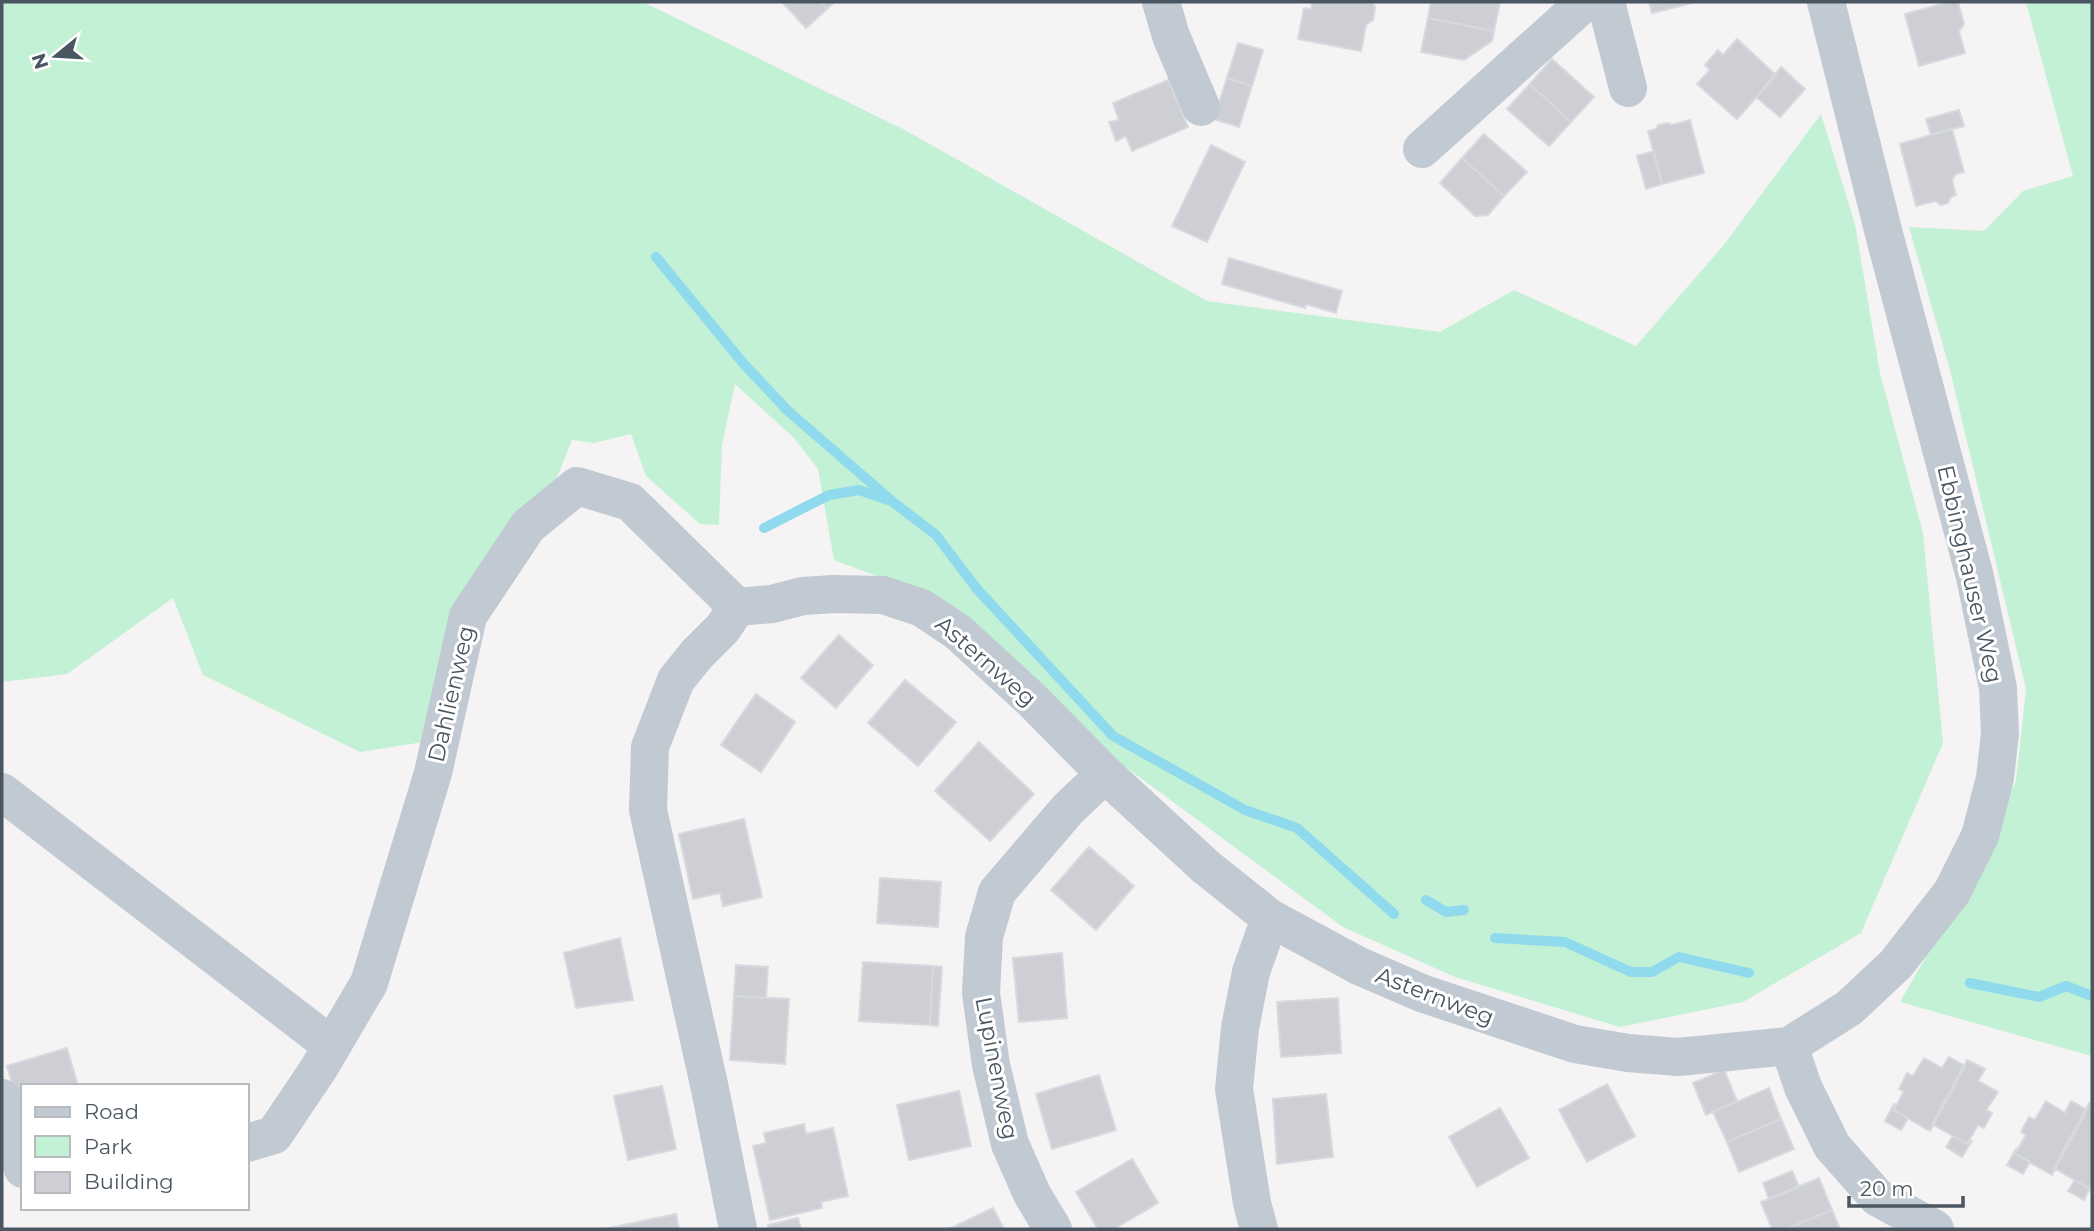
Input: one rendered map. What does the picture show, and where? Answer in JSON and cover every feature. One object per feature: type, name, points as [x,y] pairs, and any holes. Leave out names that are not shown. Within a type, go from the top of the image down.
[{"type":"street","points":[[1161,2],[1171,36],[1201,107]]},
{"type":"street","points":[[1422,149],[1585,2]]},
{"type":"street","points":[[1606,2],[1628,88]]},
{"type":"street","name":"Ebbinghauser Weg","points":[[1789,1046],[1849,1007],[1896,964],[1952,892],[1980,836],[1995,778],[2000,733],[1998,688],[1975,577],[1826,2]]},
{"type":"street","name":"Dahlienweg","points":[[248,1143],[274,1135],[369,983],[433,773],[468,616],[528,526],[578,485],[630,502],[737,607]]},
{"type":"street","name":"Asternweg","points":[[737,607],[772,604],[803,596],[883,594],[922,608],[958,632],[1032,699],[1105,774],[1206,867],[1270,918],[1359,966],[1424,994],[1575,1044],[1628,1053],[1678,1056],[1789,1046]]},
{"type":"street","points":[[737,607],[723,628],[676,680],[650,747],[648,810],[738,1229]]},
{"type":"street","name":"Lupinenweg","points":[[1053,1229],[1032,1194],[1010,1144],[991,1065],[981,993],[984,937],[997,892],[1068,808],[1105,774]]},
{"type":"street","points":[[2,792],[332,1046]]},
{"type":"street","points":[[1259,1229],[1252,1203],[1234,1089],[1240,1028],[1251,972],[1270,918]]},
{"type":"street","points":[[1789,1046],[1803,1087],[1832,1146],[1877,1197],[1936,1229]]},
{"type":"street","points":[[2,1098],[21,1163]]},
{"type":"green space","points":[[2,2],[643,2],[905,130],[1207,301],[1440,332],[1514,290],[1636,346],[1723,246],[1821,114],[1855,224],[1880,373],[1923,533],[1943,743],[1861,933],[1743,1002],[1620,1027],[1455,977],[1343,927],[1108,754],[882,578],[834,560],[818,469],[794,438],[735,384],[722,445],[719,525],[700,524],[646,476],[631,434],[594,443],[572,440],[550,495],[487,588],[449,738],[360,752],[203,675],[173,598],[67,674],[2,682]]},
{"type":"green space","points":[[2026,2],[2092,2],[2092,1056],[1900,1002],[1941,931],[2016,781],[2026,689],[1950,370],[1909,227],[1984,231],[2023,191],[2073,176]]},
{"type":"building","points":[[782,2],[820,2],[827,9],[806,28]]},
{"type":"building","points":[[820,2],[835,2],[827,9]]},
{"type":"building","points":[[1312,2],[1372,2],[1375,7],[1373,20],[1366,25],[1361,51],[1298,39],[1304,8],[1311,9]]},
{"type":"building","points":[[1431,2],[1500,2],[1494,31],[1428,18]]},
{"type":"building","points":[[1649,2],[1696,2],[1652,13]]},
{"type":"building","points":[[1958,2],[1964,24],[1959,31],[1965,53],[1919,66],[1905,14]]},
{"type":"building","points":[[1428,18],[1494,31],[1492,41],[1464,60],[1421,52]]},
{"type":"building","points":[[1737,39],[1776,75],[1737,119],[1697,84],[1710,70],[1705,65],[1718,50],[1723,55]]},
{"type":"building","points":[[1238,43],[1263,50],[1252,86],[1227,78]]},
{"type":"building","points":[[1552,59],[1594,97],[1571,122],[1530,84]]},
{"type":"building","points":[[1781,67],[1805,89],[1780,117],[1756,97]]},
{"type":"building","points":[[1227,78],[1252,86],[1239,127],[1214,119]]},
{"type":"building","points":[[1168,80],[1188,127],[1132,151],[1126,136],[1116,141],[1109,122],[1119,120],[1113,103]]},
{"type":"building","points":[[1530,84],[1571,122],[1549,146],[1507,109]]},
{"type":"building","points":[[1959,110],[1964,126],[1931,135],[1926,119]]},
{"type":"building","points":[[1690,120],[1704,173],[1662,184],[1648,131],[1656,129],[1658,125],[1672,125]]},
{"type":"building","points":[[1952,129],[1964,172],[1956,174],[1952,180],[1956,195],[1951,197],[1948,203],[1941,205],[1935,201],[1916,206],[1900,144]]},
{"type":"building","points":[[1484,134],[1527,172],[1504,196],[1462,158]]},
{"type":"building","points":[[1211,145],[1245,162],[1207,242],[1172,226]]},
{"type":"building","points":[[1654,151],[1662,184],[1646,189],[1637,156]]},
{"type":"building","points":[[1462,158],[1504,196],[1488,215],[1475,216],[1440,183]]},
{"type":"building","points":[[1229,258],[1342,291],[1336,313],[1306,304],[1305,308],[1222,284]]},
{"type":"building","points":[[839,635],[873,665],[836,708],[801,678]]},
{"type":"building","points":[[905,680],[956,722],[918,766],[868,723]]},
{"type":"building","points":[[756,694],[795,722],[761,772],[721,745]]},
{"type":"building","points":[[979,742],[1034,794],[990,841],[935,791]]},
{"type":"building","points":[[744,819],[762,897],[723,906],[720,893],[693,899],[679,834]]},
{"type":"building","points":[[1089,847],[1134,886],[1096,930],[1051,890]]},
{"type":"building","points":[[880,878],[941,882],[938,927],[877,923]]},
{"type":"building","points":[[620,938],[633,1000],[576,1008],[564,953]]},
{"type":"building","points":[[1062,953],[1067,1018],[1019,1022],[1013,958]]},
{"type":"building","points":[[863,962],[933,966],[930,1025],[859,1021]]},
{"type":"building","points":[[736,965],[768,967],[766,998],[734,996]]},
{"type":"building","points":[[933,966],[942,967],[938,1026],[930,1025]]},
{"type":"building","points":[[734,996],[789,999],[785,1064],[730,1060]]},
{"type":"building","points":[[1338,998],[1341,1053],[1281,1057],[1277,1002]]},
{"type":"building","points":[[67,1048],[77,1084],[21,1084],[21,1112],[7,1066]]},
{"type":"building","points":[[1949,1057],[1965,1066],[1930,1131],[1894,1110],[1904,1091],[1899,1089],[1907,1073],[1913,1076],[1924,1058],[1942,1068]]},
{"type":"building","points":[[1967,1060],[1985,1069],[1978,1081],[1998,1092],[1986,1110],[1992,1113],[1984,1128],[1978,1125],[1967,1144],[1932,1124]]},
{"type":"building","points":[[1724,1070],[1737,1101],[1706,1115],[1693,1083]]},
{"type":"building","points":[[1099,1075],[1116,1130],[1052,1149],[1036,1094]]},
{"type":"building","points":[[1607,1084],[1635,1136],[1587,1162],[1559,1110]]},
{"type":"building","points":[[662,1086],[676,1149],[628,1160],[614,1096]]},
{"type":"building","points":[[1769,1088],[1781,1119],[1727,1142],[1713,1112]]},
{"type":"building","points":[[959,1091],[971,1146],[909,1160],[897,1105]]},
{"type":"building","points":[[1326,1094],[1333,1157],[1277,1164],[1273,1099]]},
{"type":"building","points":[[2046,1101],[2065,1113],[2071,1101],[2087,1110],[2052,1175],[2015,1154],[2026,1135],[2021,1132],[2029,1117],[2035,1120]]},
{"type":"building","points":[[2089,1103],[2092,1105],[2092,1182],[2089,1188],[2054,1168]]},
{"type":"building","points":[[1894,1104],[1894,1110],[1908,1118],[1901,1130],[1885,1121]]},
{"type":"building","points":[[1500,1108],[1529,1158],[1477,1187],[1449,1137]]},
{"type":"building","points":[[1781,1119],[1794,1149],[1739,1172],[1727,1142]]},
{"type":"building","points":[[804,1124],[806,1134],[833,1128],[848,1196],[821,1202],[822,1208],[770,1220],[753,1146],[766,1143],[764,1133]]},
{"type":"building","points":[[1953,1136],[1967,1144],[1972,1141],[1962,1157],[1946,1147]]},
{"type":"building","points":[[2016,1149],[2015,1154],[2030,1162],[2023,1174],[2007,1165]]},
{"type":"building","points":[[1132,1159],[1158,1203],[1114,1229],[1098,1229],[1076,1192]]},
{"type":"building","points":[[1792,1171],[1799,1187],[1769,1199],[1763,1183]]},
{"type":"building","points":[[1819,1178],[1832,1210],[1786,1229],[1772,1229],[1761,1202]]},
{"type":"building","points":[[2075,1180],[2089,1188],[2092,1184],[2084,1200],[2068,1191]]},
{"type":"building","points":[[993,1208],[1004,1229],[949,1229]]},
{"type":"building","points":[[1832,1210],[1840,1229],[1786,1229]]},
{"type":"building","points":[[676,1214],[679,1229],[605,1229]]},
{"type":"building","points":[[798,1218],[801,1229],[769,1229],[768,1225]]},
{"type":"waterway","points":[[656,257],[743,363],[787,410],[893,502],[936,535],[977,589],[1113,736],[1245,810],[1297,828],[1394,914]]},
{"type":"waterway","points":[[764,528],[829,495],[859,490],[888,500]]},
{"type":"waterway","points":[[1426,900],[1446,912],[1464,910]]},
{"type":"waterway","points":[[1495,938],[1565,942],[1631,972],[1652,972],[1679,957],[1749,973]]},
{"type":"waterway","points":[[1970,983],[2039,997],[2066,986],[2092,996]]}]
